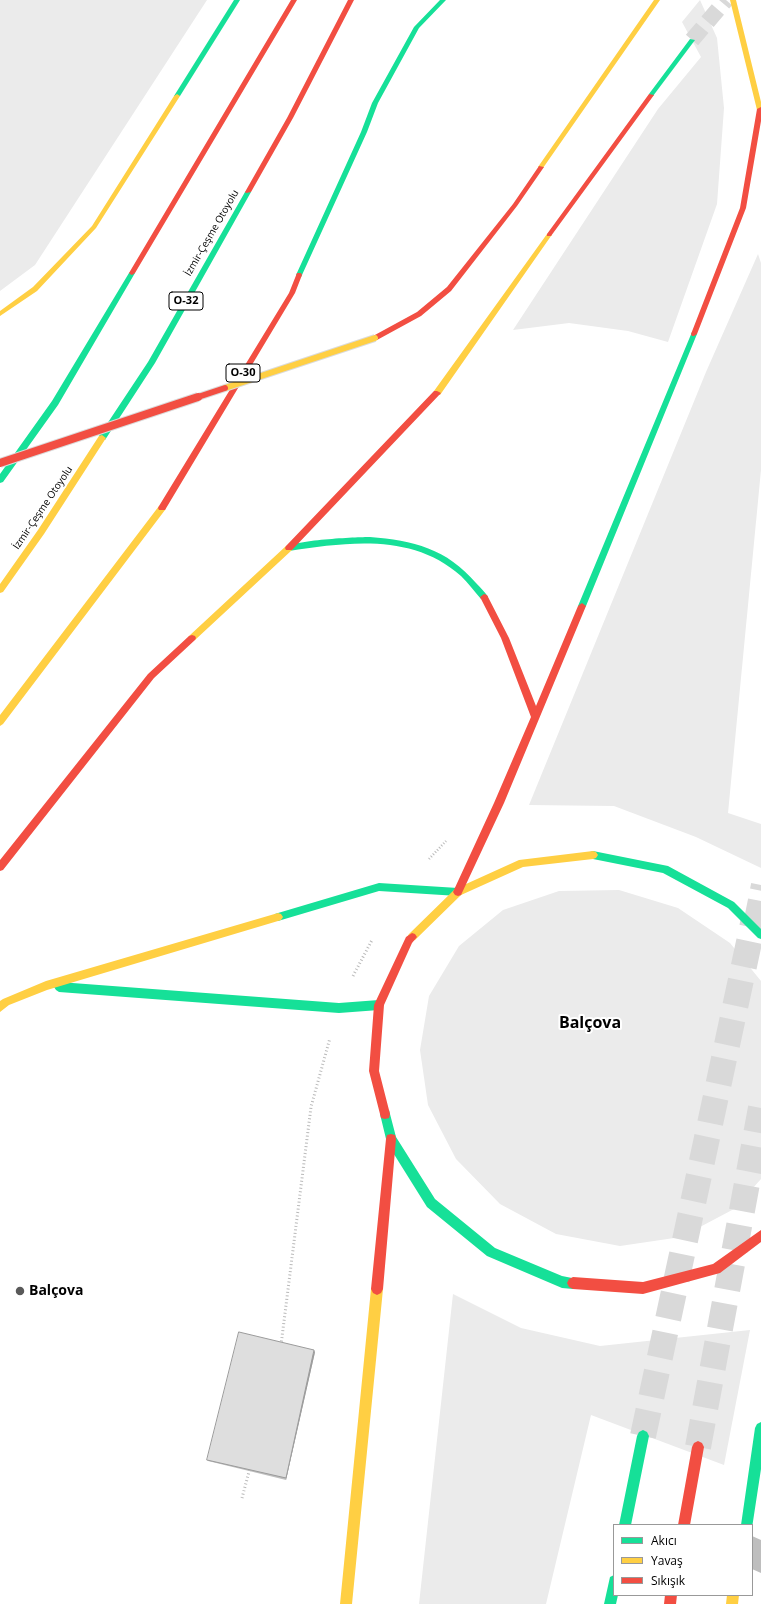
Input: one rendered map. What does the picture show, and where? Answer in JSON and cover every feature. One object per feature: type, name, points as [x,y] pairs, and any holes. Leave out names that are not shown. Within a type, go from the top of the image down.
[{"type":"main road","points":[[0,314],[35,289],[94,227],[237,0]]},
{"type":"main road","points":[[0,480],[55,403],[294,0]]},
{"type":"main road","name":"İzmir-Çeşme Otoyolu","points":[[0,590],[41,532],[151,363],[290,118],[351,0]]},
{"type":"main road","name":"O-30","points":[[0,722],[166,503],[292,293],[315,238],[364,132],[375,103],[417,27],[443,0]]},
{"type":"main road","points":[[0,463],[375,338],[419,314],[449,289],[515,205],[657,0]]},
{"type":"main road","points":[[458,892],[499,803],[675,382],[743,208],[760,111],[734,0]]},
{"type":"main road","points":[[0,867],[150,676],[289,548],[438,392],[610,149],[692,40]]},
{"type":"main road","points":[[289,548],[340,540],[381,538],[404,542],[433,554],[461,571],[488,605],[503,636],[535,716]]},
{"type":"main road","points":[[761,935],[731,905],[664,870],[593,855],[522,862],[458,892],[409,940],[379,1005],[374,1071],[391,1139],[431,1203],[491,1252],[562,1282],[643,1288],[716,1269],[761,1235]]},
{"type":"main road","points":[[0,1007],[6,1002],[46,986],[379,887],[458,892]]},
{"type":"main road","points":[[46,986],[339,1008],[379,1005]]},
{"type":"main road","points":[[346,1604],[391,1139]]},
{"type":"main road","points":[[747,1524],[761,1428]]},
{"type":"main road","points":[[625,1524],[643,1436]]},
{"type":"main road","points":[[684,1524],[698,1447]]},
{"type":"main road","points":[[610,1604],[613,1587]]},
{"type":"street","points":[[753,1552],[761,1558]]},
{"type":"path","points":[[279,1352],[281,1344]]},
{"type":"path","points":[[242,1498],[252,1460]]},
{"type":"shaded area","points":[[0,0],[207,0],[35,265],[0,291]]},
{"type":"shaded area","points":[[700,0],[717,38],[724,108],[717,204],[668,342],[628,331],[569,323],[513,330],[658,109],[701,57],[682,22]]},
{"type":"shaded area","points":[[758,254],[761,263],[761,470],[728,813],[761,824],[761,868],[696,837],[614,806],[529,805],[706,372]]},
{"type":"shaded area","points":[[619,890],[678,908],[730,943],[761,981],[761,1179],[734,1209],[681,1237],[620,1246],[556,1234],[500,1204],[456,1159],[428,1105],[420,1050],[429,996],[459,946],[503,910],[559,891]]},
{"type":"shaded area","points":[[453,1294],[521,1328],[600,1346],[750,1330],[724,1465],[591,1415],[546,1604],[419,1604]]},
{"type":"building","points":[[239,1332],[314,1350],[286,1478],[207,1460]]},
{"type":"tunnel","points":[[692,40],[726,0]]},
{"type":"tunnel","points":[[754,920],[761,885]]},
{"type":"tunnel","points":[[643,1436],[754,919]]},
{"type":"tunnel","points":[[698,1447],[761,1108]]},
{"type":"traffic: fast","points":[[177,96],[237,0]]},
{"type":"traffic: fast","points":[[299,275],[364,132],[375,103],[417,27],[443,0]]},
{"type":"traffic: fast","points":[[651,95],[692,40]]},
{"type":"traffic: fast","points":[[102,438],[151,363],[248,192]]},
{"type":"traffic: fast","points":[[0,480],[55,403],[132,273]]},
{"type":"traffic: fast","points":[[582,606],[694,334]]},
{"type":"traffic: fast","points":[[289,548],[344,541],[370,540],[396,542],[420,548],[443,558],[464,574],[484,597]]},
{"type":"traffic: fast","points":[[593,855],[665,869],[731,905],[761,935]]},
{"type":"traffic: fast","points":[[278,917],[379,887],[458,892]]},
{"type":"traffic: fast","points":[[59,987],[339,1008],[379,1005]]},
{"type":"traffic: fast","points":[[385,1114],[391,1139],[431,1203],[491,1252],[562,1282],[573,1283]]},
{"type":"traffic: fast","points":[[747,1524],[761,1428]]},
{"type":"traffic: fast","points":[[625,1524],[643,1436]]},
{"type":"traffic: fast","points":[[610,1604],[613,1587]]},
{"type":"traffic: slow","points":[[541,167],[657,0]]},
{"type":"traffic: slow","points":[[733,0],[761,114]]},
{"type":"traffic: slow","points":[[0,314],[35,289],[94,227],[177,96]]},
{"type":"traffic: slow","points":[[437,393],[549,235]]},
{"type":"traffic: slow","points":[[225,388],[375,338]]},
{"type":"traffic: slow","points":[[0,590],[41,532],[102,438]]},
{"type":"traffic: slow","points":[[0,722],[162,508]]},
{"type":"traffic: slow","points":[[192,638],[289,548]]},
{"type":"traffic: slow","points":[[412,937],[458,892],[522,863],[593,855]]},
{"type":"traffic: slow","points":[[0,1007],[6,1002],[46,986],[278,917]]},
{"type":"traffic: slow","points":[[346,1604],[377,1289]]},
{"type":"traffic: slow","points":[[732,1604],[733,1596]]},
{"type":"traffic: jam","points":[[132,273],[294,0]]},
{"type":"traffic: jam","points":[[248,192],[290,118],[351,0]]},
{"type":"traffic: jam","points":[[549,235],[651,95]]},
{"type":"traffic: jam","points":[[694,334],[743,208],[760,109]]},
{"type":"traffic: jam","points":[[375,338],[419,314],[449,289],[515,205],[541,167]]},
{"type":"traffic: jam","points":[[162,508],[292,293],[299,275]]},
{"type":"traffic: jam","points":[[0,463],[225,388]]},
{"type":"traffic: jam","points":[[289,548],[437,393]]},
{"type":"traffic: jam","points":[[484,597],[505,638],[535,716]]},
{"type":"traffic: jam","points":[[458,892],[499,803],[582,606]]},
{"type":"traffic: jam","points":[[0,867],[151,676],[192,638]]},
{"type":"traffic: jam","points":[[385,1114],[374,1071],[379,1005],[409,940],[412,937]]},
{"type":"traffic: jam","points":[[377,1289],[391,1139]]},
{"type":"traffic: jam","points":[[573,1283],[643,1288],[716,1269],[761,1235]]},
{"type":"traffic: jam","points":[[684,1524],[698,1447]]},
{"type":"traffic: jam","points":[[670,1604],[671,1596]]},
{"type":"place","name":"Balçova","points":[[20,1291]]},
{"type":"district","name":"Balçova","points":[[590,1023]]}]
